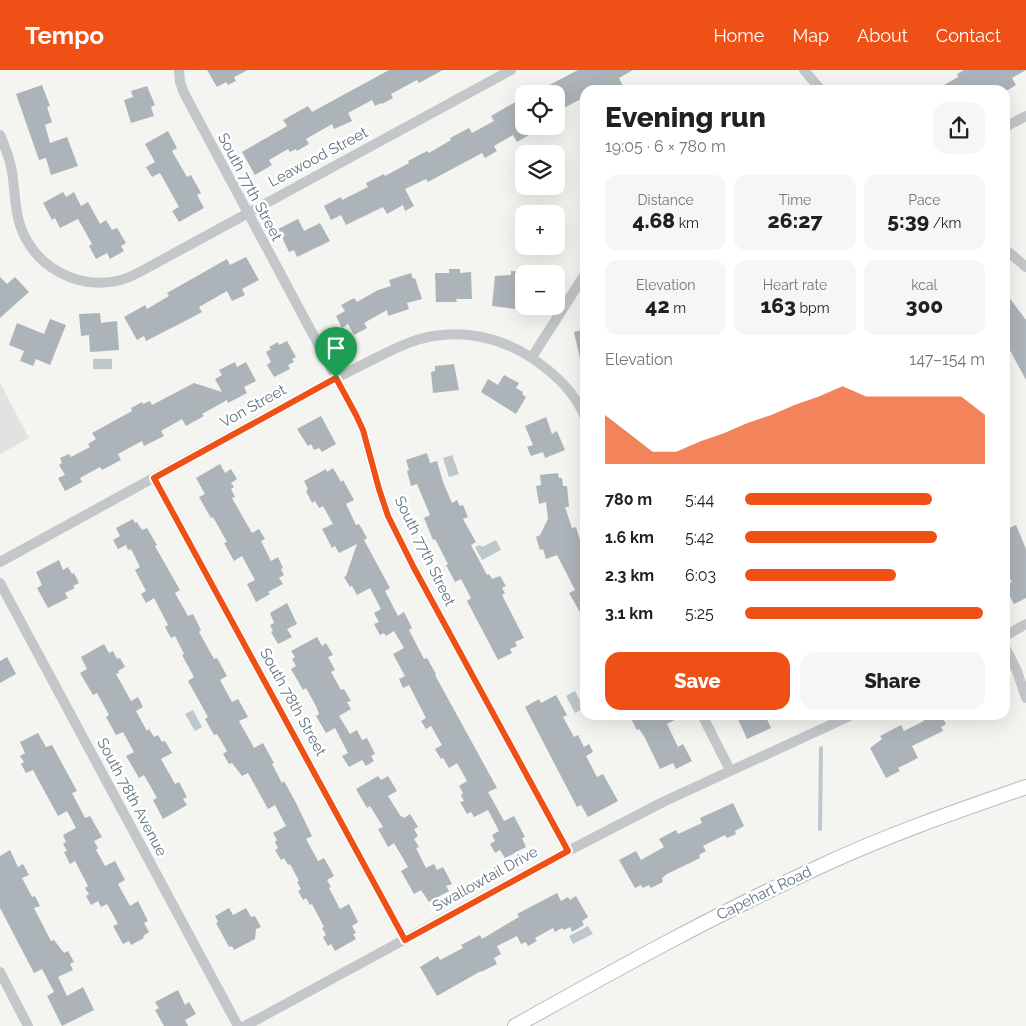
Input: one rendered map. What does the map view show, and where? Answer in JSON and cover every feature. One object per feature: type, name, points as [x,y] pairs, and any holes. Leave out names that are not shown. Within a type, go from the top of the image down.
[{"type":"street","name":"South 77th Street","points":[[179,70],[184,94],[356,415],[363,430],[388,516],[414,568],[568,851]]},
{"type":"street","name":"Leawood Street","points":[[0,135],[11,166],[17,216],[24,234],[36,253],[53,269],[72,279],[97,283],[109,282],[122,280],[134,275],[511,70]]},
{"type":"street","points":[[804,70],[816,85]]},
{"type":"street","points":[[1010,124],[1026,116]]},
{"type":"street","points":[[1010,253],[1026,267]]},
{"type":"street","points":[[532,357],[580,282]]},
{"type":"street","name":"Von Street","points":[[0,562],[336,378],[404,344],[430,336],[476,335],[506,343],[532,357],[558,378],[573,396],[580,409]]},
{"type":"street","name":"South 78th Street","points":[[154,478],[405,940]]},
{"type":"street","name":"South 78th Avenue","points":[[0,583],[238,1026]]},
{"type":"street","points":[[1010,633],[1026,624]]},
{"type":"street","points":[[1010,657],[1026,698]]},
{"type":"street","points":[[705,720],[730,770]]},
{"type":"street","name":"Swallowtail Drive","points":[[246,1026],[568,851],[665,801],[841,720]]},
{"type":"street","name":"Capehart Road","points":[[515,1026],[711,919],[822,865],[944,815],[1026,787]]},
{"type":"street","points":[[0,972],[28,1026]]},
{"type":"shaded area","points":[[93,359],[112,359],[112,369],[93,369]]},
{"type":"shaded area","points":[[0,383],[29,438],[0,454]]},
{"type":"shaded area","points":[[452,455],[459,474],[449,477],[443,458]]},
{"type":"shaded area","points":[[496,540],[501,550],[482,560],[475,547],[480,545],[482,547]]},
{"type":"shaded area","points":[[575,691],[580,700],[580,710],[575,713],[566,696]]},
{"type":"shaded area","points":[[193,710],[202,727],[195,731],[185,714]]},
{"type":"shaded area","points":[[588,926],[593,934],[573,944],[569,936]]},
{"type":"building","points":[[207,70],[248,70],[234,77],[236,81],[228,85],[226,82],[217,87]]},
{"type":"building","points":[[389,70],[443,70],[419,83],[417,80],[391,94],[393,98],[382,104],[375,106],[372,100],[348,113],[352,121],[334,129],[332,124],[306,139],[309,144],[297,151],[296,149],[290,152],[288,149],[269,160],[272,165],[255,175],[242,152],[287,126],[283,120],[308,106],[312,112]]},
{"type":"building","points":[[578,70],[633,70],[619,78],[622,85],[580,85],[580,100],[565,107],[565,85],[549,85]]},
{"type":"building","points":[[964,70],[1026,70],[1012,78],[1016,85],[1010,89],[1010,85],[944,85],[958,77],[957,74]]},
{"type":"building","points":[[42,85],[50,106],[47,107],[52,122],[45,125],[50,143],[67,137],[78,166],[51,175],[46,158],[39,160],[16,94]]},
{"type":"building","points":[[147,86],[155,105],[151,107],[154,116],[131,123],[124,100],[133,97],[131,91]]},
{"type":"building","points":[[515,102],[515,135],[529,135],[517,142],[513,135],[494,146],[497,151],[485,158],[482,153],[428,182],[426,179],[405,189],[414,206],[405,211],[403,205],[387,214],[383,207],[346,225],[341,215],[331,220],[324,206],[341,197],[342,200],[368,187],[366,183],[384,174],[385,176],[427,151],[429,153],[451,140],[450,138],[469,128],[472,133],[494,121],[491,116]]},
{"type":"building","points":[[168,131],[177,148],[172,151],[187,177],[191,175],[201,193],[197,195],[204,208],[179,222],[172,211],[179,207],[160,173],[152,177],[146,167],[155,162],[145,144]]},
{"type":"building","points":[[63,192],[66,197],[74,192],[81,206],[88,202],[100,224],[106,220],[112,230],[117,228],[126,243],[121,246],[124,251],[110,259],[107,253],[96,259],[89,246],[92,244],[78,219],[60,228],[55,218],[52,220],[43,203]]},
{"type":"building","points":[[298,219],[304,231],[320,223],[330,241],[297,257],[294,250],[289,252],[278,229]]},
{"type":"building","points":[[246,257],[259,280],[242,289],[245,295],[232,301],[227,291],[199,307],[202,312],[146,341],[144,336],[137,340],[124,317],[145,305],[147,309],[169,296],[167,293],[227,259],[230,265]]},
{"type":"building","points":[[449,269],[460,269],[460,273],[471,272],[472,299],[456,299],[457,302],[436,302],[435,273],[449,273]]},
{"type":"building","points":[[511,271],[515,271],[515,309],[492,306],[495,276],[511,275]]},
{"type":"building","points":[[411,273],[413,279],[415,278],[422,299],[407,303],[409,309],[388,316],[387,310],[364,323],[367,328],[354,335],[348,324],[342,328],[336,316],[345,311],[341,305],[354,298],[357,302],[378,290],[391,286],[389,280]]},
{"type":"building","points":[[0,277],[7,284],[15,277],[29,292],[0,318]]},
{"type":"building","points":[[1010,299],[1026,320],[1026,380],[1010,350]]},
{"type":"building","points":[[100,313],[101,323],[117,321],[119,350],[90,352],[89,335],[81,336],[79,314]]},
{"type":"building","points":[[50,319],[66,325],[50,365],[36,359],[33,366],[20,361],[24,351],[9,345],[17,323],[44,334]]},
{"type":"building","points":[[580,330],[580,359],[574,332]]},
{"type":"building","points":[[287,341],[296,357],[292,359],[294,362],[288,365],[290,369],[274,377],[267,365],[271,362],[266,352],[271,349],[269,347],[278,342],[279,345]]},
{"type":"building","points":[[235,362],[237,367],[246,362],[256,381],[244,387],[247,393],[228,403],[227,400],[202,414],[204,416],[186,426],[182,419],[161,431],[164,436],[144,446],[142,441],[118,454],[121,460],[102,470],[100,467],[80,478],[82,482],[65,491],[58,478],[65,475],[59,465],[62,463],[60,458],[69,454],[71,457],[90,447],[88,444],[96,439],[92,433],[132,411],[131,408],[142,402],[143,404],[150,401],[152,405],[194,383],[222,392],[215,379],[222,375],[219,370]]},
{"type":"building","points":[[454,364],[459,390],[433,393],[431,372],[435,371],[435,366]]},
{"type":"building","points":[[504,375],[519,383],[516,388],[523,392],[522,394],[526,397],[516,414],[481,392],[488,379],[498,385]]},
{"type":"building","points":[[321,416],[336,444],[322,452],[319,448],[314,450],[311,444],[308,446],[297,429]]},
{"type":"building","points":[[546,417],[552,434],[557,431],[565,450],[545,458],[543,452],[531,456],[527,447],[533,445],[525,426]]},
{"type":"building","points":[[427,453],[430,463],[437,461],[452,503],[457,500],[460,506],[463,505],[468,517],[463,519],[476,542],[471,545],[487,575],[489,574],[492,579],[500,576],[506,586],[502,588],[505,593],[502,595],[524,638],[515,642],[517,646],[510,649],[512,653],[498,660],[467,601],[471,598],[461,579],[455,582],[435,539],[433,540],[424,518],[430,515],[417,484],[411,486],[406,460]]},
{"type":"building","points":[[220,464],[225,473],[231,469],[237,479],[231,483],[234,487],[231,489],[235,497],[232,498],[252,533],[259,529],[265,539],[261,541],[271,561],[278,557],[283,568],[281,569],[284,575],[279,578],[283,584],[268,592],[270,594],[256,602],[247,584],[255,580],[242,556],[234,561],[224,543],[227,542],[199,497],[205,494],[196,478]]},
{"type":"building","points":[[333,468],[341,482],[343,480],[354,500],[346,504],[356,525],[359,524],[367,538],[364,540],[390,588],[385,591],[398,616],[404,612],[412,628],[409,630],[424,659],[427,658],[497,788],[488,792],[504,821],[514,816],[525,837],[522,838],[526,847],[505,858],[500,850],[495,853],[490,844],[495,841],[492,835],[499,831],[488,810],[474,817],[471,812],[467,814],[460,802],[464,801],[461,795],[463,793],[459,786],[467,781],[457,763],[449,768],[443,758],[441,759],[435,749],[442,745],[431,726],[426,729],[421,721],[426,718],[409,685],[403,688],[399,679],[405,676],[393,654],[404,648],[394,631],[386,636],[384,633],[380,635],[374,624],[379,622],[374,613],[381,609],[370,588],[357,595],[344,577],[357,544],[339,553],[335,546],[332,548],[322,529],[333,524],[323,506],[319,508],[315,501],[312,503],[306,491],[308,489],[304,481],[326,469],[327,472]]},
{"type":"building","points":[[558,473],[559,478],[562,478],[563,486],[567,486],[569,507],[565,507],[572,528],[576,527],[580,540],[580,612],[569,593],[575,590],[557,555],[546,559],[543,549],[540,550],[536,537],[540,535],[548,519],[546,502],[539,504],[536,486],[541,485],[540,475]]},
{"type":"building","points":[[133,519],[142,530],[147,528],[180,590],[175,593],[188,616],[193,614],[201,630],[199,632],[214,659],[217,658],[227,676],[220,680],[232,702],[238,699],[248,717],[239,721],[254,748],[263,743],[282,783],[284,781],[296,803],[312,836],[306,839],[318,861],[324,858],[334,876],[327,880],[340,909],[349,904],[358,922],[352,926],[356,933],[353,934],[356,939],[335,951],[331,944],[328,946],[323,937],[326,935],[322,928],[324,927],[312,904],[310,905],[306,898],[303,900],[298,891],[301,889],[297,882],[299,881],[290,864],[288,865],[284,858],[281,860],[275,850],[278,848],[275,842],[277,840],[273,833],[286,826],[275,805],[268,809],[248,773],[242,776],[232,763],[229,764],[223,754],[227,751],[217,734],[214,735],[205,719],[208,717],[188,681],[194,677],[182,655],[184,654],[175,636],[171,638],[165,627],[168,625],[154,598],[146,603],[141,594],[146,591],[135,570],[140,567],[131,549],[128,550],[126,545],[118,549],[113,540],[120,536],[116,528]]},
{"type":"building","points":[[1016,525],[1026,549],[1026,598],[1014,604],[1010,596],[1010,583],[1012,582],[1010,578],[1010,528]]},
{"type":"building","points":[[59,560],[63,570],[68,567],[72,574],[74,573],[79,583],[73,586],[75,588],[65,593],[68,598],[48,608],[37,588],[42,585],[36,572]]},
{"type":"building","points":[[287,603],[297,624],[287,629],[292,637],[278,644],[271,632],[273,631],[270,625],[274,623],[270,613]]},
{"type":"building","points":[[317,637],[322,646],[326,643],[333,655],[328,657],[335,670],[331,672],[341,690],[344,689],[351,701],[347,702],[351,709],[339,716],[350,734],[357,730],[362,740],[367,738],[375,754],[371,756],[374,761],[366,766],[362,760],[349,767],[342,756],[348,753],[335,728],[326,733],[316,716],[319,714],[316,706],[306,688],[303,690],[291,669],[296,666],[292,659],[295,657],[291,651]]},
{"type":"building","points":[[104,644],[109,653],[113,651],[117,659],[120,658],[125,667],[116,674],[131,701],[138,697],[143,707],[136,711],[147,731],[149,729],[154,737],[158,735],[162,742],[165,741],[172,753],[161,759],[175,784],[179,782],[187,797],[183,799],[187,805],[163,819],[153,800],[157,798],[144,775],[139,778],[126,756],[134,752],[123,732],[116,735],[106,717],[109,715],[97,693],[93,695],[80,673],[87,669],[81,657]]},
{"type":"building","points":[[7,657],[16,674],[0,683],[0,661]]},
{"type":"building","points":[[556,695],[567,715],[563,717],[574,737],[578,735],[584,747],[589,744],[593,752],[586,756],[597,777],[603,774],[618,801],[588,817],[581,805],[577,807],[525,707],[539,699],[541,703]]},
{"type":"building","points":[[632,720],[675,720],[667,724],[678,747],[683,744],[692,761],[676,769],[673,763],[660,769],[644,736],[639,729],[637,730]]},
{"type":"building","points":[[738,720],[767,720],[771,728],[747,739]]},
{"type":"building","points":[[944,720],[946,724],[941,727],[943,731],[912,746],[918,758],[898,768],[900,771],[886,778],[870,748],[882,739],[880,736],[901,725],[904,731],[924,721]]},
{"type":"building","points":[[38,733],[46,747],[52,745],[77,791],[72,793],[85,818],[90,816],[102,837],[94,841],[98,848],[96,850],[105,866],[115,861],[125,880],[118,884],[130,906],[138,901],[148,921],[144,923],[149,932],[143,936],[144,938],[131,945],[129,941],[123,944],[113,926],[118,924],[107,904],[101,907],[98,901],[91,905],[86,896],[89,894],[85,888],[88,886],[75,861],[70,864],[64,852],[67,851],[63,844],[66,842],[63,835],[76,828],[67,811],[58,816],[33,770],[26,773],[21,764],[24,762],[20,756],[25,753],[20,742]]},
{"type":"building","points":[[378,776],[381,780],[388,776],[397,791],[388,796],[401,817],[404,818],[410,814],[418,827],[414,829],[418,836],[414,839],[419,847],[416,848],[426,868],[434,864],[437,870],[443,867],[452,884],[446,886],[449,891],[429,902],[421,890],[414,894],[401,871],[408,867],[394,843],[388,847],[378,829],[383,827],[370,806],[367,808],[356,789]]},
{"type":"building","points":[[733,803],[744,826],[735,831],[736,834],[727,838],[725,835],[703,846],[706,851],[699,855],[700,858],[667,874],[662,878],[663,882],[651,888],[649,885],[643,888],[641,885],[635,888],[619,860],[636,851],[641,860],[664,847],[659,839],[676,830],[678,834],[702,823],[700,818]]},
{"type":"building","points":[[10,850],[18,867],[23,864],[29,875],[22,878],[32,897],[35,896],[40,906],[34,908],[51,941],[54,940],[64,953],[68,951],[74,962],[70,964],[73,970],[58,977],[67,996],[83,987],[94,1010],[62,1026],[47,996],[54,992],[42,969],[34,973],[0,908],[0,856]]},
{"type":"building","points":[[557,893],[561,901],[568,897],[570,900],[576,896],[588,917],[582,921],[584,925],[572,932],[570,927],[564,930],[562,928],[555,932],[553,928],[535,938],[537,941],[528,946],[526,942],[521,944],[517,936],[497,946],[501,954],[494,958],[497,964],[437,996],[420,967],[438,956],[440,960],[463,948],[461,945],[480,935],[482,939],[519,917],[517,914]]},
{"type":"building","points":[[229,908],[233,915],[246,908],[251,917],[255,916],[261,927],[256,929],[255,939],[234,950],[232,946],[229,947],[216,923],[218,922],[215,916]]},
{"type":"building","points":[[178,990],[185,1005],[189,1002],[196,1014],[185,1020],[188,1026],[164,1026],[155,1010],[159,1008],[155,1002]]},
{"type":"waterway","points":[[820,829],[821,748]]},
{"type":"route","points":[[336,378],[363,430],[388,516],[414,568],[568,851],[405,940],[154,478],[336,378]]}]
